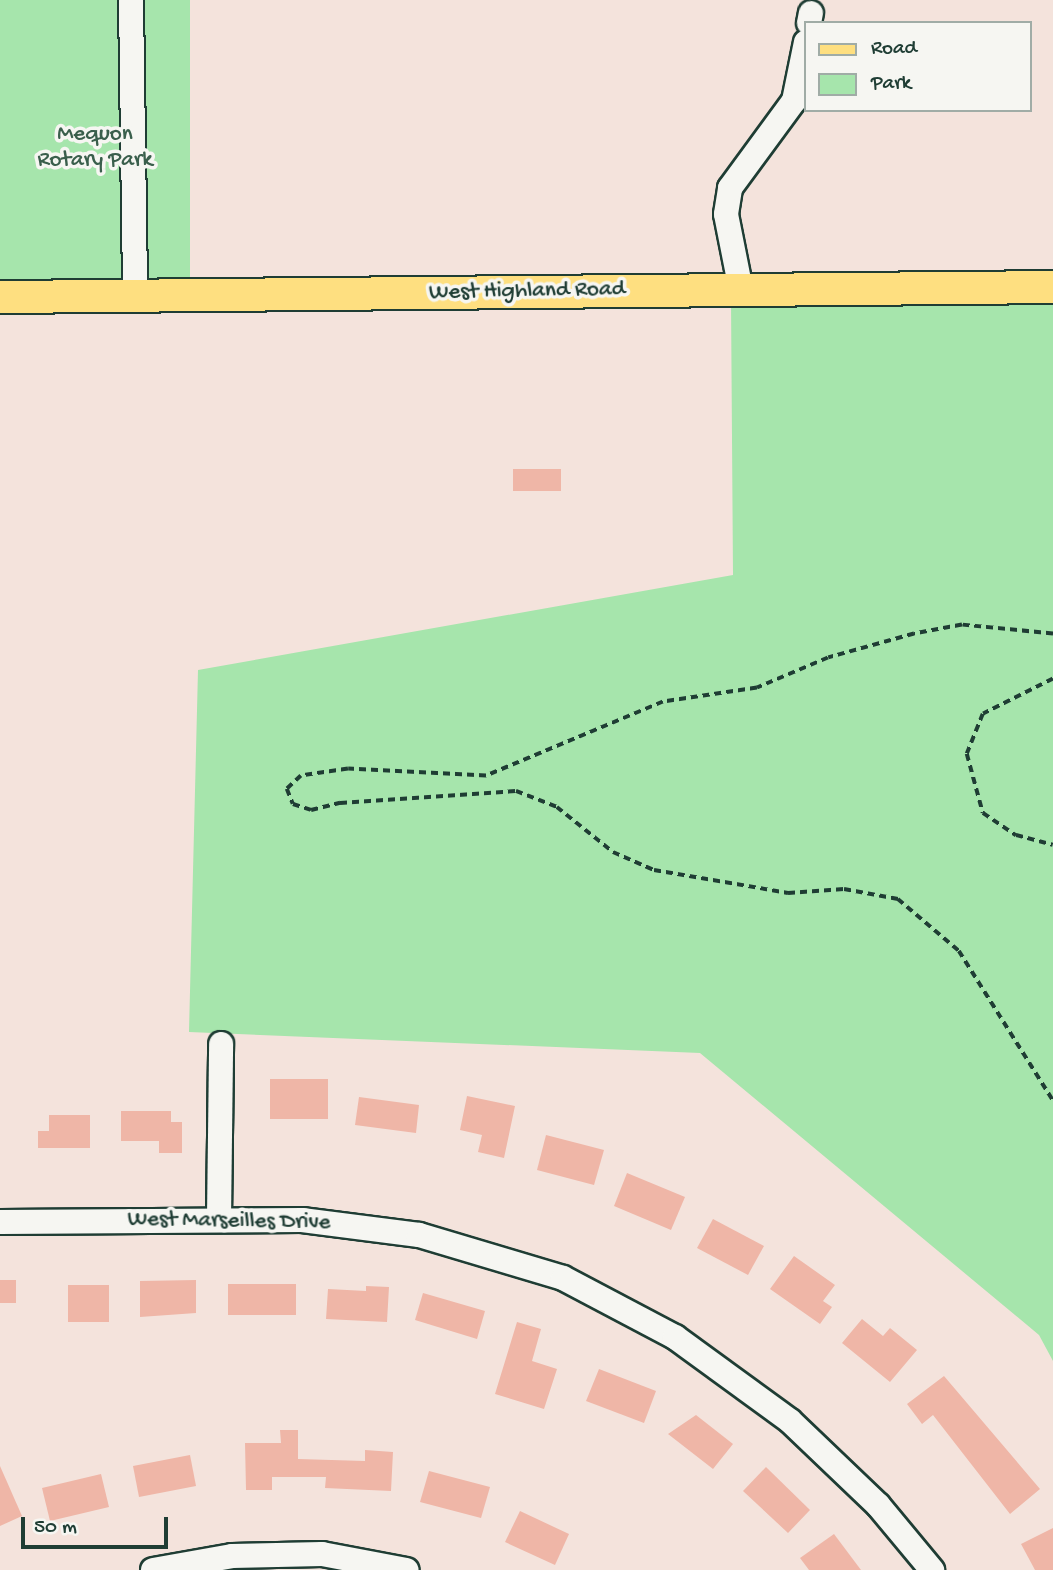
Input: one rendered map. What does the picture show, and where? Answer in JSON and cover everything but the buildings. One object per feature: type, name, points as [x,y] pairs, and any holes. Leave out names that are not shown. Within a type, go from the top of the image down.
[{"type":"main road","name":"West Highland Road","points":[[0,297],[1053,287]]},
{"type":"street","points":[[131,0],[135,296]]},
{"type":"street","points":[[741,290],[726,214],[730,188],[794,101],[804,52]]},
{"type":"street","points":[[219,1217],[221,1044]]},
{"type":"street","name":"West Marseilles Drive","points":[[0,1222],[219,1217],[419,1235],[564,1278],[675,1337],[790,1421],[878,1505],[932,1570]]},
{"type":"street","points":[[153,1570],[232,1556],[322,1553],[407,1570]]},
{"type":"path","points":[[1053,634],[962,625],[914,634],[828,658],[757,688],[663,702],[486,776],[348,769],[301,776],[288,789],[293,804],[311,810],[340,803],[516,791],[558,807],[613,852],[654,870],[788,893],[855,889],[898,899],[959,951],[1053,1100]]},
{"type":"path","points":[[1053,678],[983,714],[967,754],[983,813],[1016,835],[1053,845]]},
{"type":"green space","name":"Mequon Rotary Park","points":[[0,0],[190,0],[190,295],[0,297]]},
{"type":"green space","points":[[1053,287],[1053,1361],[1039,1335],[700,1053],[189,1032],[198,670],[733,575],[731,301]]}]
